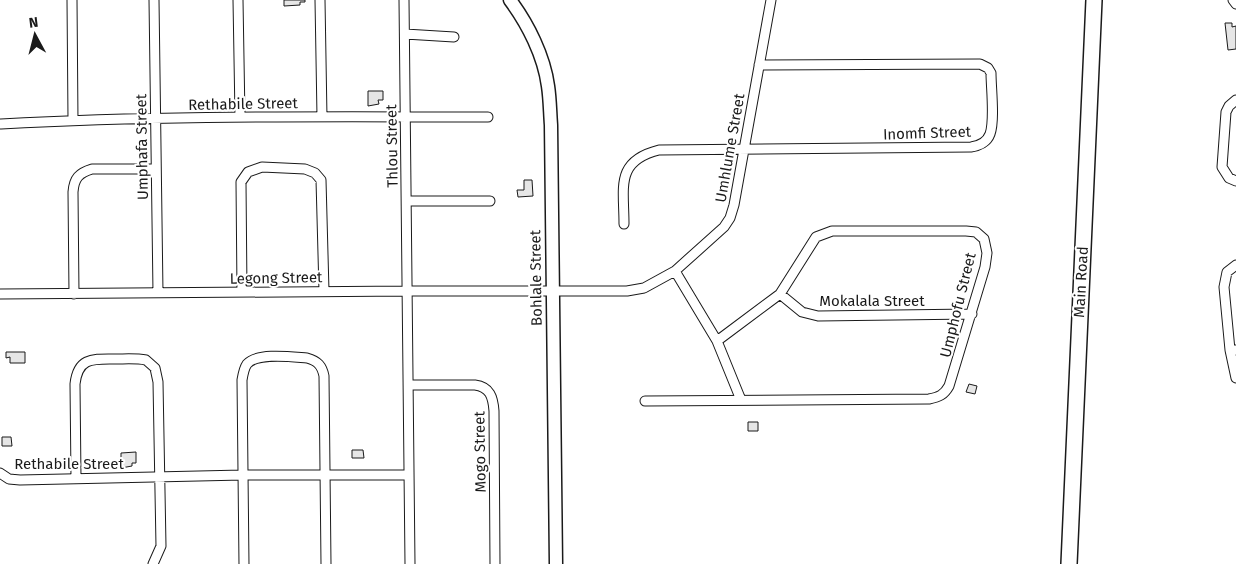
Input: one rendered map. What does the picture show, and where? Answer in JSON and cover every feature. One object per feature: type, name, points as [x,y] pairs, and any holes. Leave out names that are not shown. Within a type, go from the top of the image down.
[{"type":"main road","name":"Main Road","points":[[1069,564],[1094,0]]},
{"type":"street","points":[[72,0],[73,120]]},
{"type":"street","name":"Umphafa Street","points":[[154,0],[158,294]]},
{"type":"street","points":[[238,0],[240,117]]},
{"type":"street","points":[[320,0],[322,117]]},
{"type":"street","name":"Thlou Street","points":[[404,0],[407,291]]},
{"type":"street","name":"Bohlale Street","points":[[510,0],[526,24],[548,84],[551,126],[556,564]]},
{"type":"street","name":"Umhlume Street","points":[[553,291],[636,290],[644,288],[675,271],[724,228],[730,218],[734,205],[771,0]]},
{"type":"street","points":[[1233,0],[1236,4]]},
{"type":"street","points":[[404,34],[454,37]]},
{"type":"street","name":"Inomfi Street","points":[[743,149],[971,147],[984,142],[991,132],[991,73],[988,68],[980,64],[759,65]]},
{"type":"street","points":[[1236,100],[1229,106],[1226,112],[1222,159],[1224,172],[1229,178],[1236,180]]},
{"type":"street","name":"Rethabile Street","points":[[0,124],[73,120],[240,117],[488,118]]},
{"type":"street","points":[[624,224],[624,187],[627,171],[630,165],[644,153],[659,150],[743,149]]},
{"type":"street","points":[[242,292],[241,182],[248,172],[262,167],[305,169],[315,173],[321,180],[324,291]]},
{"type":"street","points":[[74,294],[73,192],[77,176],[92,169],[156,169]]},
{"type":"street","points":[[407,201],[490,201]]},
{"type":"street","name":"Umphofu Street","points":[[645,401],[929,399],[939,397],[947,391],[954,376],[972,314],[985,267],[987,253],[984,239],[981,235],[966,230],[832,231],[820,235],[812,243],[780,294],[717,341]]},
{"type":"street","points":[[1236,265],[1227,272],[1224,281],[1236,378]]},
{"type":"street","points":[[675,271],[717,341],[741,400]]},
{"type":"street","points":[[407,291],[410,564]]},
{"type":"street","name":"Legong Street","points":[[0,294],[553,291]]},
{"type":"street","name":"Mokalala Street","points":[[780,294],[802,312],[818,316],[972,314]]},
{"type":"street","points":[[244,564],[242,380],[247,365],[252,360],[264,357],[307,358],[314,360],[322,369],[324,376],[326,564]]},
{"type":"street","points":[[76,478],[76,376],[78,369],[83,364],[95,359],[146,360],[155,368],[158,382],[161,546],[153,564]]},
{"type":"street","name":"Mogo Street","points":[[409,385],[475,384],[485,388],[492,396],[494,411],[495,564]]},
{"type":"street","name":"Rethabile Street","points":[[0,473],[4,477],[14,480],[243,475],[409,475]]},
{"type":"building","points":[[284,0],[305,0],[305,2],[300,2],[300,5],[284,6]]},
{"type":"building","points":[[1225,23],[1232,23],[1232,27],[1236,26],[1236,49],[1228,50]]},
{"type":"building","points":[[368,91],[383,91],[383,100],[378,100],[379,104],[368,106]]},
{"type":"building","points":[[524,180],[532,180],[533,196],[518,197],[517,190],[524,190]]},
{"type":"building","points":[[6,352],[25,352],[25,363],[10,363],[10,357],[6,358]]},
{"type":"building","points":[[969,384],[977,386],[975,394],[966,392]]},
{"type":"building","points":[[748,422],[758,422],[758,431],[748,431]]},
{"type":"building","points":[[2,437],[11,437],[12,446],[2,446]]},
{"type":"building","points":[[352,450],[363,450],[364,458],[352,458]]},
{"type":"building","points":[[136,452],[136,463],[132,463],[132,466],[121,468],[121,453]]}]
